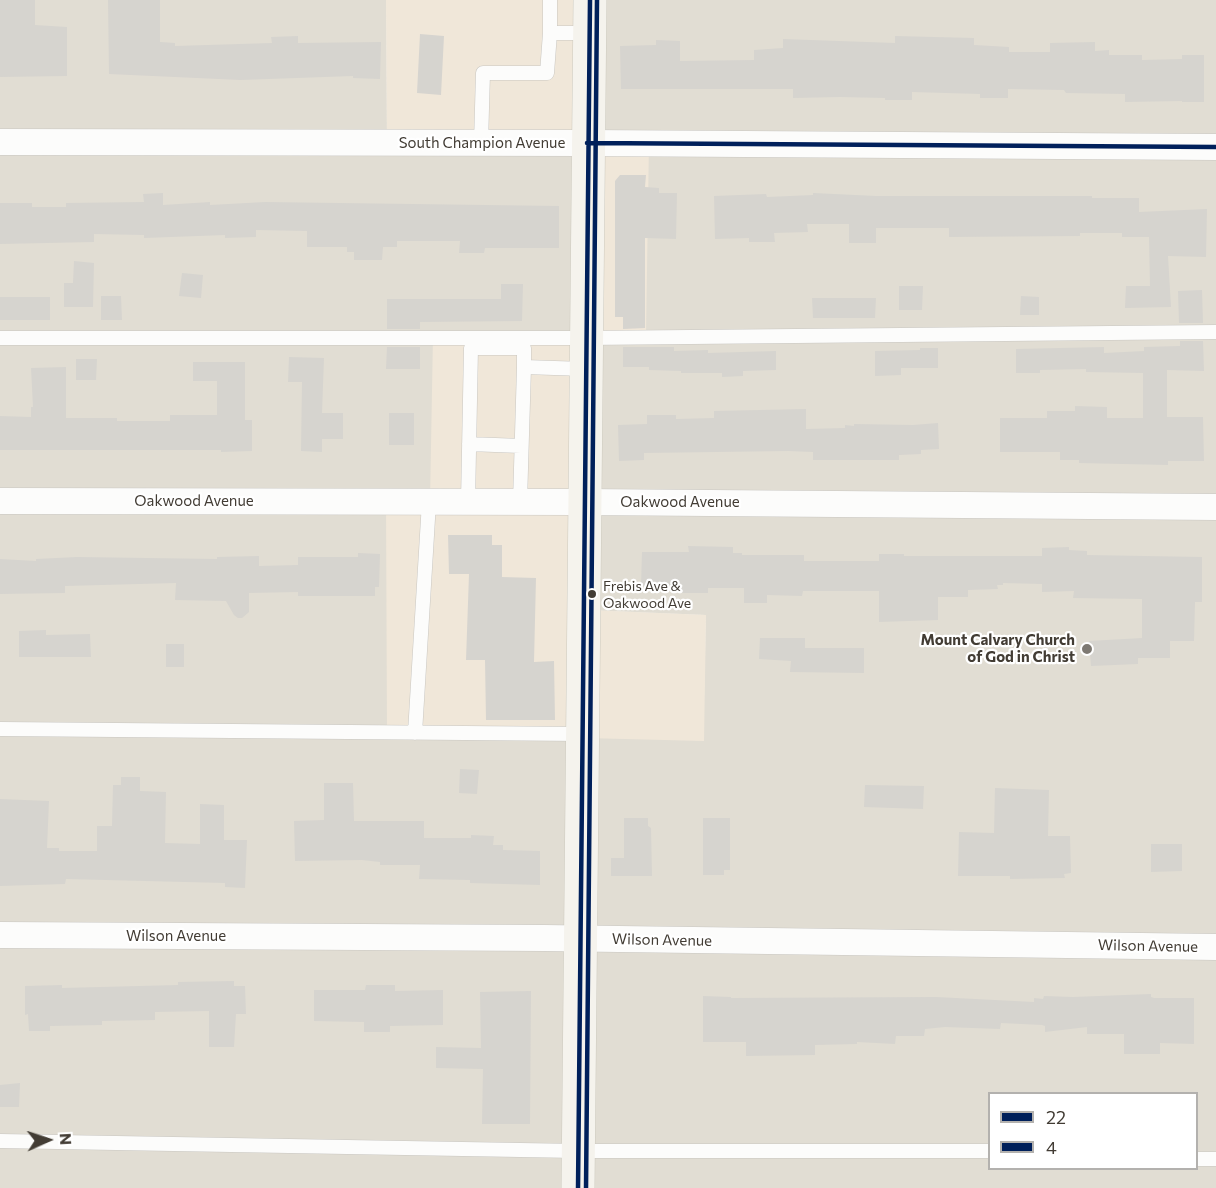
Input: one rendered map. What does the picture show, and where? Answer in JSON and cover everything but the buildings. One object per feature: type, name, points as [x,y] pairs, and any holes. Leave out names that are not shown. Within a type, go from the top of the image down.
[{"type":"main road","points":[[578,1188],[590,0]]},
{"type":"street","name":"South Champion Avenue","points":[[0,142],[1216,147]]},
{"type":"street","name":"Oakwood Avenue","points":[[0,501],[584,502],[1216,507]]},
{"type":"street","name":"Wilson Avenue","points":[[0,935],[1216,947]]},
{"type":"lane","points":[[481,143],[483,73],[547,73],[550,0]]},
{"type":"lane","points":[[549,33],[589,33]]},
{"type":"lane","points":[[0,338],[585,354],[1216,332]]},
{"type":"lane","points":[[468,502],[471,348],[524,348],[520,502]]},
{"type":"lane","points":[[524,367],[585,354]]},
{"type":"lane","points":[[470,444],[522,446]]},
{"type":"lane","points":[[415,733],[429,502]]},
{"type":"lane","points":[[0,729],[581,734]]},
{"type":"lane","points":[[0,1141],[578,1151],[988,1150]]},
{"type":"lane","points":[[1198,1158],[1216,1159]]},
{"type":"shaded area","points":[[0,0],[386,0],[387,141],[585,142],[582,335],[430,503],[703,741],[706,615],[587,610],[592,0],[1216,0],[1216,1188],[0,1188]]},
{"type":"shaded area","points":[[386,0],[592,0],[591,140],[649,141],[646,335],[590,335],[587,610],[706,615],[704,741],[387,733],[386,500],[430,502],[433,335],[582,335],[585,142],[387,141]]},
{"type":"transit line","name":"22","points":[[578,1188],[590,0]]},
{"type":"transit line","name":"4","points":[[586,1188],[597,0]]},
{"type":"transit line","name":"22","points":[[587,143],[1216,147]]},
{"type":"place","name":"Frebis Ave & Oakwood Ave","points":[[592,594]]},
{"type":"place","name":"Mount Calvary Church of God in Christ","points":[[1087,649]]}]
